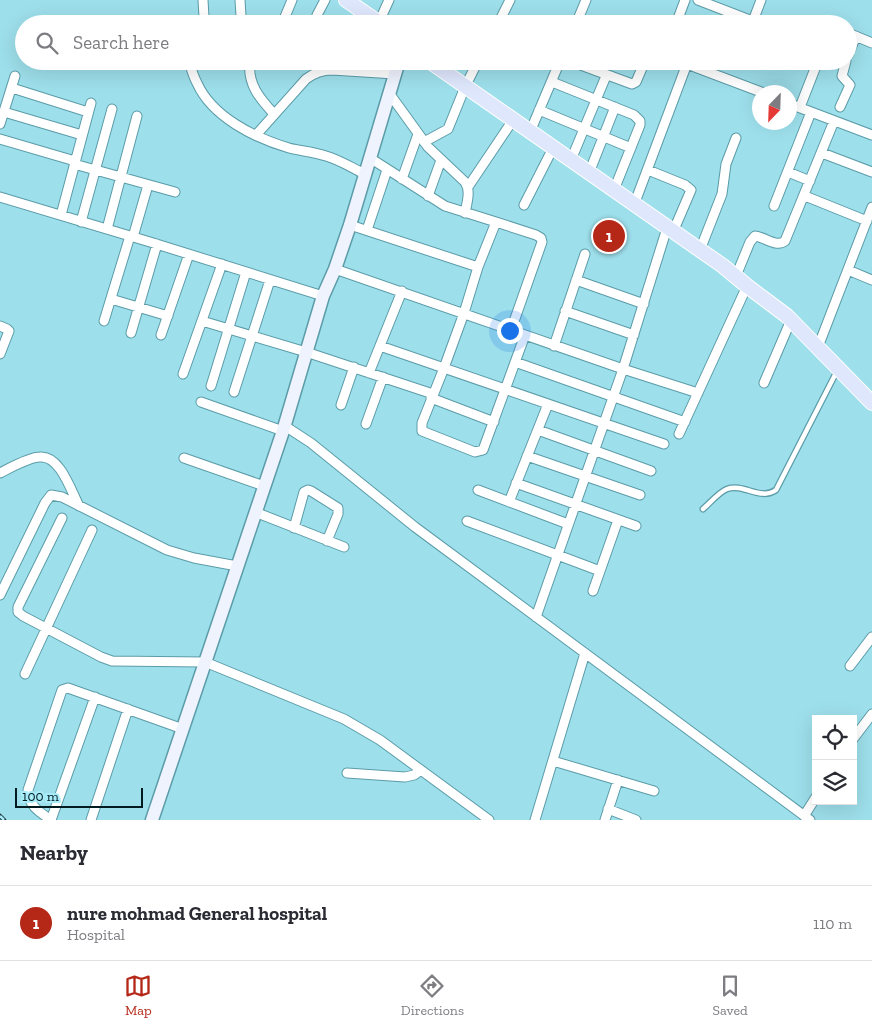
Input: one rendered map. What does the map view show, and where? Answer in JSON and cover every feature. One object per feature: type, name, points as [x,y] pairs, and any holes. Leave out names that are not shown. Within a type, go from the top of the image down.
[{"type":"main road","points":[[346,0],[368,15]]},
{"type":"main road","points":[[441,70],[736,276],[791,320],[872,402]]},
{"type":"street","points":[[203,0],[204,15]]},
{"type":"street","points":[[240,0],[241,15]]},
{"type":"street","points":[[286,15],[292,0]]},
{"type":"street","points":[[318,15],[325,0]]},
{"type":"street","points":[[383,15],[389,0]]},
{"type":"street","points":[[502,15],[510,0]]},
{"type":"street","points":[[581,15],[586,0]]},
{"type":"street","points":[[679,15],[685,0]]},
{"type":"street","points":[[698,0],[738,15]]},
{"type":"street","points":[[758,15],[760,0]]},
{"type":"street","points":[[857,37],[872,43]]},
{"type":"street","points":[[192,70],[197,83],[208,100],[225,116],[256,135],[289,148],[328,157],[365,174]]},
{"type":"street","points":[[251,70],[254,88],[259,98],[274,114]]},
{"type":"street","points":[[256,135],[306,80],[322,70]]},
{"type":"street","points":[[362,70],[395,74]]},
{"type":"street","points":[[152,820],[284,428],[323,296],[335,269],[350,224],[396,70]]},
{"type":"street","points":[[424,142],[448,129],[474,70]]},
{"type":"street","points":[[530,132],[557,70]]},
{"type":"street","points":[[592,70],[632,84],[636,82],[641,70]]},
{"type":"street","points":[[634,205],[682,70]]},
{"type":"street","points":[[705,70],[752,88]]},
{"type":"street","points":[[800,108],[815,70]]},
{"type":"street","points":[[840,107],[850,85],[842,76],[844,70]]},
{"type":"street","points":[[0,124],[15,76]]},
{"type":"street","points":[[571,160],[606,76]]},
{"type":"street","points":[[552,82],[634,115],[640,120],[640,125],[614,190]]},
{"type":"street","points":[[12,88],[89,107],[61,215]]},
{"type":"street","points":[[389,93],[424,142],[466,182],[468,187]]},
{"type":"street","points":[[588,173],[615,107]]},
{"type":"street","points":[[797,107],[872,135]]},
{"type":"street","points":[[81,222],[112,109]]},
{"type":"street","points":[[540,110],[631,148]]},
{"type":"street","points":[[4,112],[82,135]]},
{"type":"street","points":[[774,206],[811,112]]},
{"type":"street","points":[[106,229],[137,116]]},
{"type":"street","points":[[465,213],[468,187],[512,120]]},
{"type":"street","points":[[736,276],[750,242],[755,236],[777,244],[782,244],[785,241],[834,121]]},
{"type":"street","points":[[402,179],[418,134]]},
{"type":"street","points":[[0,138],[95,170],[175,192]]},
{"type":"street","points":[[700,250],[722,194],[726,164],[736,138]]},
{"type":"street","points":[[524,206],[553,148]]},
{"type":"street","points":[[822,153],[872,172]]},
{"type":"street","points":[[370,158],[445,206],[541,238],[542,242],[510,330]]},
{"type":"street","points":[[428,196],[442,160]]},
{"type":"street","points":[[367,230],[387,170]]},
{"type":"street","points":[[536,617],[670,230],[691,190],[685,185],[648,170]]},
{"type":"street","points":[[788,172],[810,181]]},
{"type":"street","points":[[104,321],[148,184]]},
{"type":"street","points":[[804,196],[867,220]]},
{"type":"street","points":[[0,197],[323,296]]},
{"type":"street","points":[[818,347],[872,207]]},
{"type":"street","points":[[496,222],[478,267],[444,368],[422,423],[422,431],[475,452],[479,452],[485,447],[525,335]]},
{"type":"street","points":[[350,224],[478,267]]},
{"type":"street","points":[[131,333],[157,244]]},
{"type":"street","points":[[161,335],[189,254]]},
{"type":"street","points":[[554,346],[585,254]]},
{"type":"street","points":[[183,374],[222,264]]},
{"type":"street","points":[[335,269],[554,346],[698,393]]},
{"type":"street","points":[[848,270],[872,280]]},
{"type":"street","points":[[211,386],[246,272]]},
{"type":"street","points":[[234,392],[270,280]]},
{"type":"street","points":[[576,280],[644,304]]},
{"type":"street","points":[[679,434],[747,286]]},
{"type":"street","points":[[369,372],[402,291]]},
{"type":"street","points":[[111,299],[168,316]]},
{"type":"street","points":[[565,311],[634,335]]},
{"type":"street","points":[[764,383],[791,320]]},
{"type":"street","points":[[202,321],[369,372],[494,422]]},
{"type":"street","points":[[0,326],[9,332],[0,354]]},
{"type":"street","points":[[380,346],[664,444]]},
{"type":"street","points":[[515,362],[685,422]]},
{"type":"street","points":[[341,405],[354,367]]},
{"type":"street","points":[[366,424],[383,377]]},
{"type":"street","points":[[201,402],[284,428],[311,443],[415,527],[807,818],[813,805]]},
{"type":"street","points":[[509,502],[548,404]]},
{"type":"street","points":[[538,430],[651,471]]},
{"type":"street","points":[[0,473],[38,456],[50,459],[59,467],[79,506]]},
{"type":"street","points":[[527,456],[640,495]]},
{"type":"street","points":[[184,458],[264,486]]},
{"type":"street","points":[[516,483],[636,526]]},
{"type":"street","points":[[478,490],[568,524]]},
{"type":"street","points":[[294,528],[304,492],[311,491],[338,508],[338,514],[327,541]]},
{"type":"street","points":[[0,595],[51,495],[79,506],[167,550],[194,558],[237,566]]},
{"type":"street","points":[[255,512],[344,548]]},
{"type":"street","points":[[62,518],[18,607],[18,612],[23,616],[112,661],[205,662],[344,719],[380,740],[489,820]]},
{"type":"street","points":[[593,591],[618,520]]},
{"type":"street","points":[[467,521],[600,571]]},
{"type":"street","points":[[25,674],[92,530]]},
{"type":"street","points":[[850,666],[872,637]]},
{"type":"street","points":[[535,820],[585,653]]},
{"type":"street","points":[[95,698],[51,820],[31,803],[28,798],[28,790],[62,690],[68,688],[183,729]]},
{"type":"street","points":[[91,820],[128,709]]},
{"type":"street","points":[[857,734],[872,714]]},
{"type":"street","points":[[553,761],[654,791]]},
{"type":"street","points":[[347,773],[405,778],[421,770]]},
{"type":"street","points":[[605,820],[618,780]]},
{"type":"street","points":[[608,809],[636,820]]},
{"type":"lane","points":[[703,509],[725,490],[740,488],[762,494],[770,494],[776,490],[838,368]]},
{"type":"railway","points":[[0,816],[4,820]]},
{"type":"place","name":"nure mohmad General hospital","points":[[609,236]]}]
